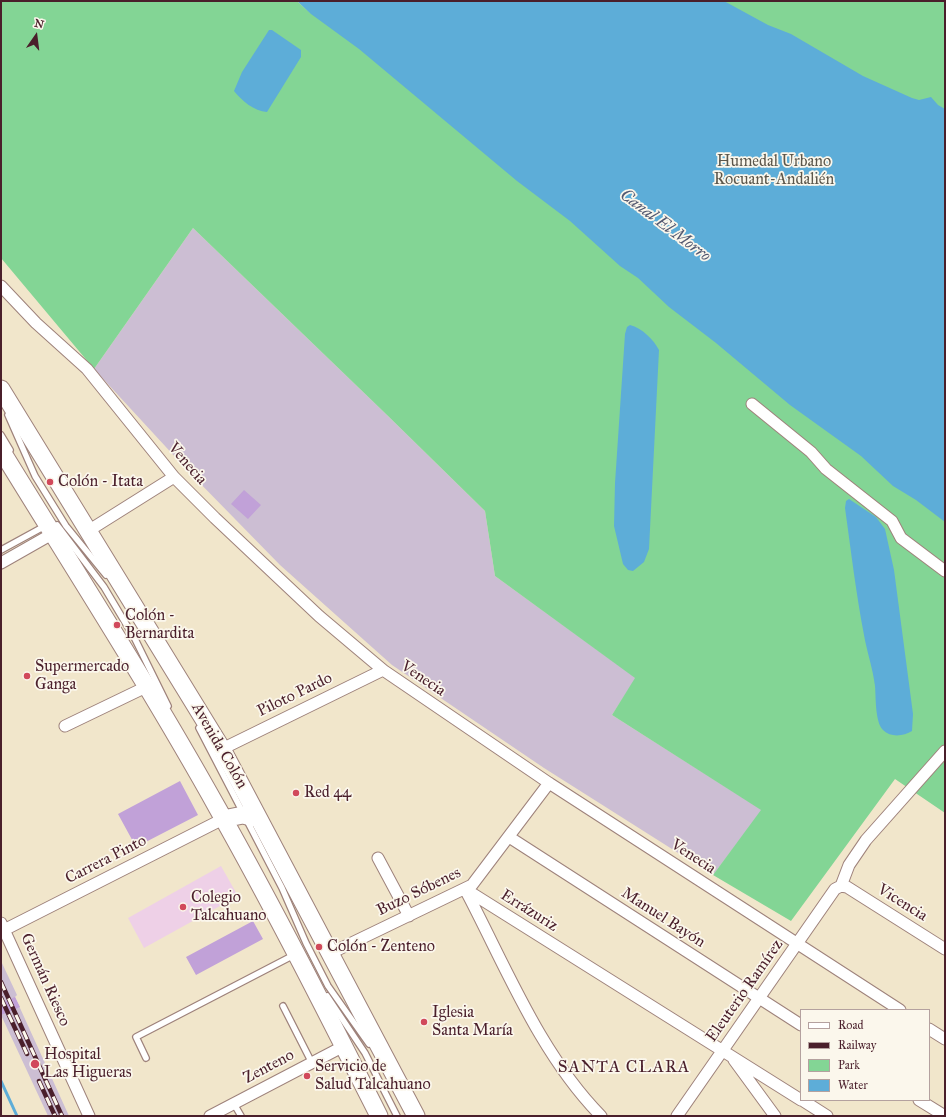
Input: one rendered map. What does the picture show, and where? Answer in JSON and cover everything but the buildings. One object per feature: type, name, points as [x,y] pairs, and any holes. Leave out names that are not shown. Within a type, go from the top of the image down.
[{"type":"main road","name":"Avenida Colón","points":[[1,389],[222,749],[237,817],[296,953],[379,1116]]},
{"type":"main road","name":"Avenida Colón","points":[[7,453],[146,687],[331,953],[415,1114]]},
{"type":"street","name":"Venecia","points":[[1,286],[36,323],[87,369],[174,477],[276,577],[382,670],[549,783],[898,1009]]},
{"type":"street","points":[[752,404],[811,452],[826,469],[892,521],[901,538],[945,571]]},
{"type":"street","points":[[88,531],[174,477]]},
{"type":"street","points":[[1,564],[27,549],[52,527]]},
{"type":"street","name":"Piloto Pardo","points":[[222,749],[382,670]]},
{"type":"street","points":[[64,726],[146,687]]},
{"type":"street","points":[[841,886],[849,865],[866,840],[945,752]]},
{"type":"street","name":"Buzo Sóbenes","points":[[331,953],[465,890],[476,882],[549,783]]},
{"type":"street","name":"Carrera Pinto","points":[[3,926],[237,817]]},
{"type":"street","name":"Manuel Bayón","points":[[508,837],[800,1024]]},
{"type":"street","points":[[378,858],[409,916]]},
{"type":"street","name":"Eleuterio Ramírez","points":[[677,1116],[726,1053],[759,998],[798,945],[833,891],[841,886]]},
{"type":"street","name":"Vicencia","points":[[841,886],[847,887],[945,949]]},
{"type":"street","name":"Errázuriz","points":[[465,890],[800,1099]]},
{"type":"street","name":"Errázuriz","points":[[465,890],[530,1016],[557,1062],[580,1094],[600,1116]]},
{"type":"street","name":"Germán Riesco","points":[[3,926],[89,1116]]},
{"type":"street","points":[[930,1030],[945,1039]]},
{"type":"street","name":"Zenteno","points":[[210,1116],[344,1046]]},
{"type":"street","points":[[726,1053],[775,1116]]},
{"type":"street","name":"Errázuriz","points":[[803,1101],[827,1116]]},
{"type":"street","points":[[921,1101],[944,1116]]},
{"type":"lane","points":[[4,408],[35,476],[66,526],[110,581]]},
{"type":"lane","points":[[1,435],[7,453]]},
{"type":"lane","points":[[1,550],[52,527],[104,587],[136,639],[171,711]]},
{"type":"lane","points":[[196,723],[237,817],[285,895],[328,986],[372,1049]]},
{"type":"lane","points":[[292,932],[327,996],[366,1053],[397,1116]]},
{"type":"lane","points":[[146,1058],[136,1037],[296,953]]},
{"type":"lane","points":[[283,1006],[312,1063]]},
{"type":"lane","points":[[385,1072],[415,1114]]},
{"type":"lane","points":[[234,1104],[241,1116]]},
{"type":"shaded area","points":[[193,228],[485,511],[495,576],[636,678],[612,715],[762,810],[713,875],[544,768],[392,665],[280,565],[189,472],[94,369]]},
{"type":"shaded area","name":"Colegio Talcahuano","points":[[221,866],[238,896],[144,948],[128,918]]},
{"type":"shaded area","points":[[1,961],[17,995],[15,997],[69,1116],[48,1116],[1,1015]]},
{"type":"green space","points":[[1,1],[297,1],[311,14],[298,1],[945,1],[945,813],[895,779],[791,921],[713,875],[761,810],[612,715],[635,678],[495,576],[485,511],[193,228],[94,369],[1,258]]},
{"type":"water","name":"Humedal Urbano Rocuant-Andalién","points":[[297,1],[724,1],[768,25],[791,34],[863,76],[912,98],[919,100],[931,97],[938,105],[945,109],[945,522],[916,500],[893,486],[861,456],[790,405],[716,343],[669,307],[638,278],[620,266],[570,221],[517,181],[359,49],[311,14]]},
{"type":"water","points":[[269,30],[272,30],[301,50],[301,57],[267,112],[257,110],[249,105],[234,91],[242,72]]},
{"type":"water","points":[[630,325],[647,335],[659,350],[649,549],[644,562],[633,571],[628,570],[623,564],[614,526],[615,483],[625,334],[627,327]]},
{"type":"water","points":[[849,499],[876,517],[885,529],[894,570],[913,714],[912,731],[901,735],[886,733],[880,726],[877,715],[875,686],[861,619],[845,508],[846,501]]},
{"type":"waterway","points":[[1,1081],[17,1116]]},
{"type":"railway","points":[[1,982],[62,1116]]},
{"type":"railway","points":[[1,998],[27,1054]]},
{"type":"railway","points":[[39,1081],[55,1116]]},
{"type":"place","name":"Colón - Itata","points":[[50,482]]},
{"type":"place","name":"Colón - Bernardita","points":[[117,625]]},
{"type":"place","name":"Supermercado Ganga","points":[[27,676]]},
{"type":"place","name":"Red 44","points":[[296,793]]},
{"type":"place","name":"Colegio Talcahuano","points":[[183,907]]},
{"type":"place","name":"Colón - Zenteno","points":[[319,947]]},
{"type":"place","name":"Iglesia Santa María","points":[[424,1022]]},
{"type":"place","name":"Hospital Las Higueras","points":[[35,1064]]},
{"type":"place","name":"Servicio de Salud Talcahuano","points":[[307,1076]]},
{"type":"district","name":"SANTA CLARA","points":[[624,1068]]},
{"type":"water label","name":"Canal El Morro","points":[[665,226]]}]
